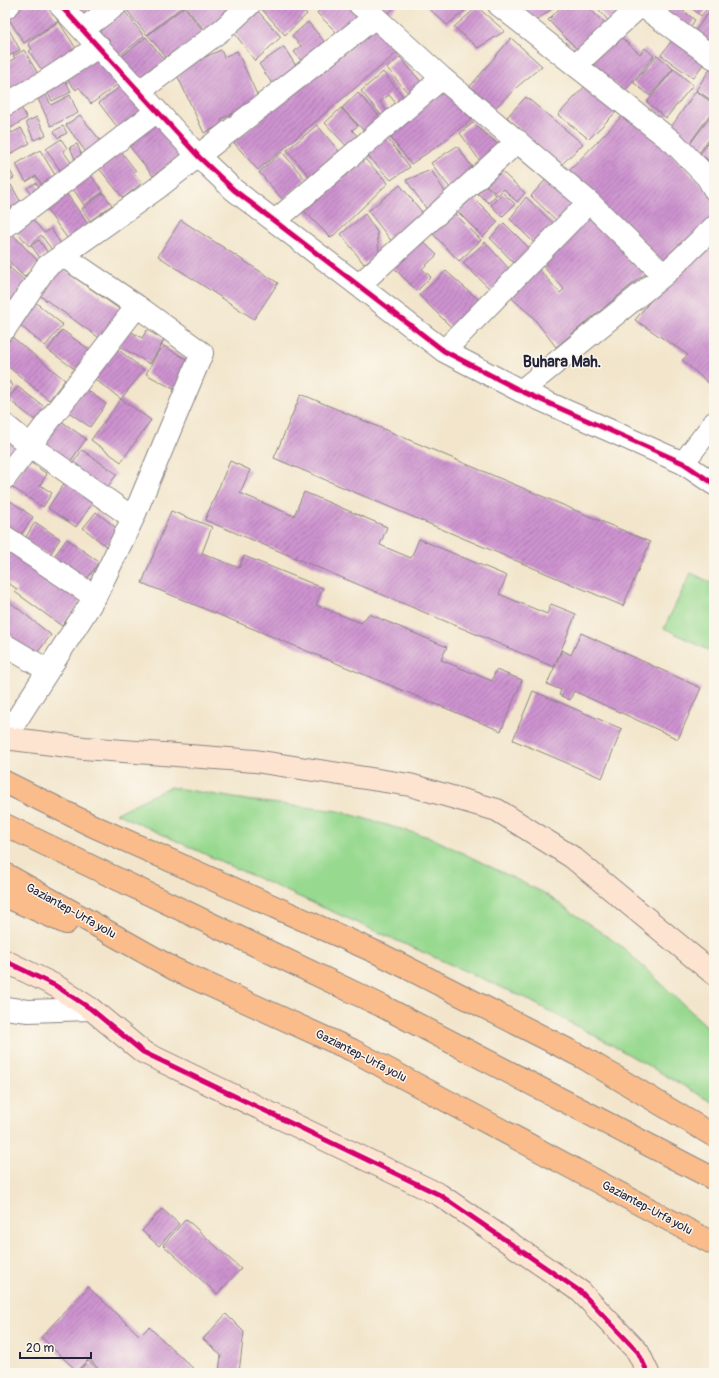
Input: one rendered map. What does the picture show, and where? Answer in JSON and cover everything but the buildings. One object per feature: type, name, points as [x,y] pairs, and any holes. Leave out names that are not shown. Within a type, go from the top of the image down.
[{"type":"highway","points":[[5,782],[91,825],[380,954],[584,1058],[714,1136]]},
{"type":"highway","points":[[5,825],[382,1006],[714,1179]]},
{"type":"highway","name":"Gaziantep-Urfa yolu","points":[[5,874],[174,969],[352,1050],[714,1244]]},
{"type":"highway","points":[[5,896],[174,969]]},
{"type":"street","points":[[5,8],[9,5]]},
{"type":"street","points":[[60,5],[199,156],[234,190],[444,350],[521,392],[683,463],[714,484]]},
{"type":"street","points":[[83,29],[116,5]]},
{"type":"street","points":[[140,92],[223,29],[249,5]]},
{"type":"street","points":[[499,5],[674,143],[712,178]]},
{"type":"street","points":[[576,65],[641,5],[714,58]]},
{"type":"street","points":[[5,329],[46,267],[156,189],[199,156],[368,11],[442,78],[589,202],[664,275]]},
{"type":"street","points":[[5,106],[99,46]]},
{"type":"street","points":[[275,221],[442,78]]},
{"type":"street","points":[[5,227],[157,111]]},
{"type":"street","points":[[359,285],[518,141]]},
{"type":"street","points":[[444,350],[589,202]]},
{"type":"street","points":[[521,392],[664,275],[714,227]]},
{"type":"street","points":[[62,255],[137,306],[202,353],[134,518],[95,597],[5,738],[84,748],[255,761],[410,785],[497,810],[572,857],[714,974]]},
{"type":"street","points":[[5,478],[137,306]]},
{"type":"street","points":[[683,463],[714,424]]},
{"type":"street","points":[[5,425],[29,445],[134,518]]},
{"type":"street","points":[[5,537],[95,597]]},
{"type":"street","points":[[5,645],[48,670]]},
{"type":"street","points":[[5,960],[56,986],[91,1009],[143,1052],[440,1195],[581,1292],[638,1352],[648,1373]]},
{"type":"street","points":[[5,1008],[28,1011],[91,1009]]},
{"type":"green space","points":[[691,573],[714,584],[714,653],[664,628]]},
{"type":"green space","points":[[170,787],[246,800],[338,811],[432,838],[544,893],[621,946],[714,1033],[714,1103],[612,1045],[523,997],[116,813]]},
{"type":"cycle path","points":[[60,5],[199,157],[234,190],[444,351],[521,391],[683,463],[714,484]]},
{"type":"cycle path","points":[[5,961],[56,986],[91,1009],[143,1052],[440,1195],[581,1292],[638,1352],[648,1373]]},
{"type":"district","name":"Buhara Mah.","points":[[562,362]]}]
